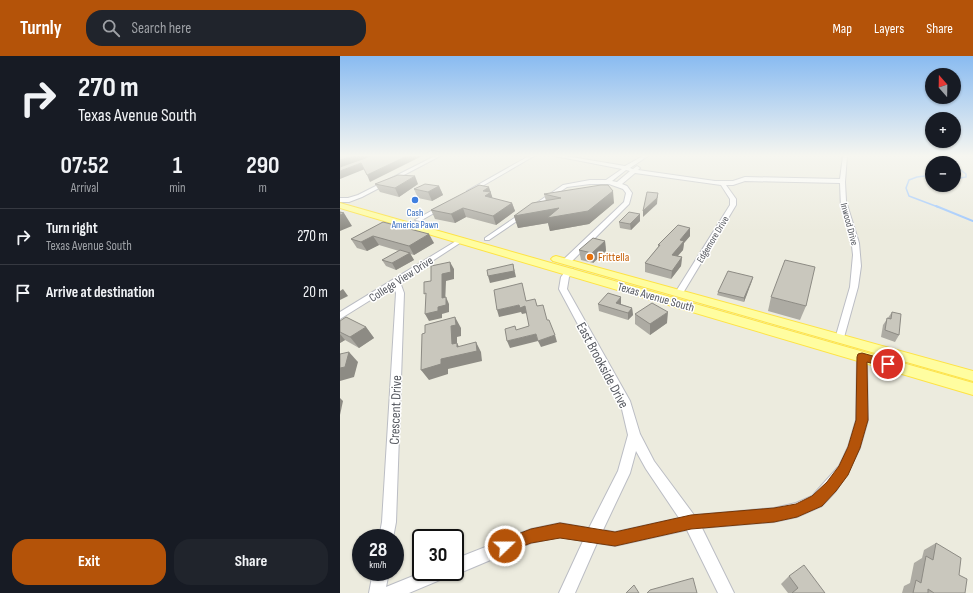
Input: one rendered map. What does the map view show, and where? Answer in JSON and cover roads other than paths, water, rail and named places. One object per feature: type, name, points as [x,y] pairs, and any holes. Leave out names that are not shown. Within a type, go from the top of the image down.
[{"type":"main road","name":"Texas Avenue South","points":[[343,199],[487,239],[727,317],[973,389]]},
{"type":"main road","name":"Texas Avenue South","points":[[340,204],[497,250],[679,294],[973,376]]},
{"type":"main road","points":[[727,317],[749,318],[834,342],[840,339]]},
{"type":"main road","points":[[862,357],[866,354],[875,354],[967,381],[973,381]]},
{"type":"street","points":[[343,199],[366,193],[389,181]]},
{"type":"street","points":[[465,194],[488,181]]},
{"type":"street","points":[[703,181],[723,184],[740,181]]},
{"type":"street","name":"Inwood Drive","points":[[840,339],[854,289],[858,254],[854,236],[844,207],[842,181]]},
{"type":"street","points":[[487,239],[560,188],[572,184],[613,182],[628,190],[629,196],[627,203],[568,266]]},
{"type":"street","name":"Edgemore Drive","points":[[679,294],[733,205],[733,199],[723,184]]},
{"type":"street","points":[[418,220],[445,205]]},
{"type":"street","name":"College View Drive","points":[[340,316],[461,240]]},
{"type":"street","name":"East Brookside Drive","points":[[567,593],[593,535],[624,473],[634,436],[626,404],[563,289],[568,266]]},
{"type":"street","name":"Crescent Drive","points":[[388,529],[400,293],[396,282]]},
{"type":"street","points":[[464,563],[531,536],[560,530],[615,539],[691,522],[774,515],[797,510],[817,501],[843,470],[854,448],[862,420],[862,357]]},
{"type":"street","points":[[634,436],[650,465],[691,522],[726,593]]},
{"type":"street","points":[[377,593],[379,581]]},
{"type":"street","points":[[390,593],[420,581]]},
{"type":"waterway","points":[[909,181],[906,188],[909,196],[938,207]]},
{"type":"waterway","points":[[936,206],[973,221]]},
{"type":"place","name":"Cash America Pawn","points":[[415,200]]},
{"type":"place","name":"Frittella","points":[[590,257]]}]
